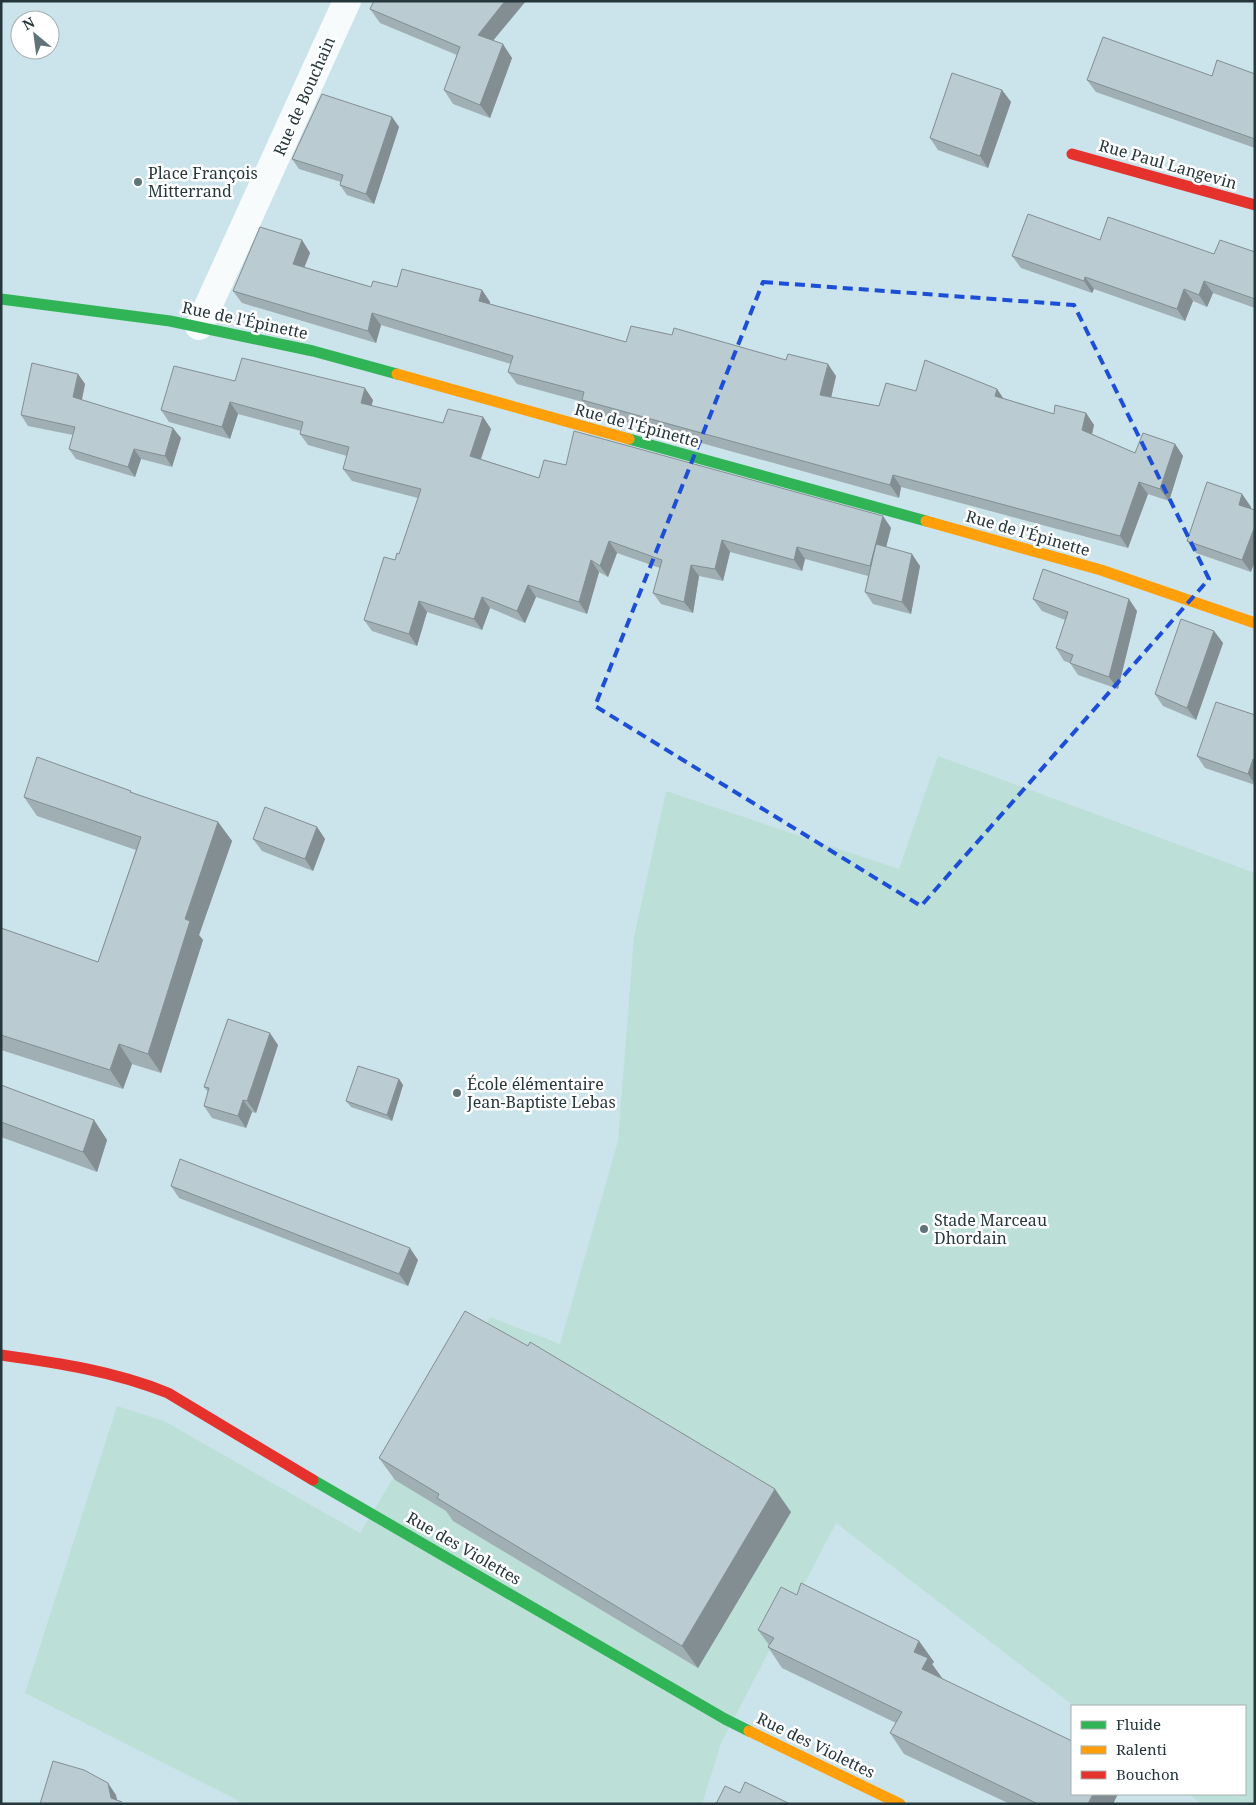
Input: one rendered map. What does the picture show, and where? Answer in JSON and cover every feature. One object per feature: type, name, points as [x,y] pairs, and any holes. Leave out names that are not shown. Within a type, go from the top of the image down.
[{"type":"street","name":"Rue de Bouchain","points":[[199,326],[347,1]]},
{"type":"street","name":"Rue Paul Langevin","points":[[1072,154],[1255,205]]},
{"type":"street","name":"Rue de l'Épinette","points":[[1,299],[146,317],[199,326],[313,352],[1101,570],[1255,623]]},
{"type":"street","name":"Rue des Violettes","points":[[1,1355],[80,1366],[127,1378],[168,1394],[716,1715],[900,1804]]},
{"type":"highlighted area","points":[[763,282],[1074,305],[1209,579],[921,906],[595,706]]},
{"type":"green space","name":"Stade Marceau Dhordain","points":[[938,756],[1255,873],[1255,1804],[1202,1804],[1190,1795],[1246,1795],[1246,1705],[1073,1705],[836,1523],[721,1743],[702,1804],[245,1804],[25,1693],[117,1406],[164,1421],[360,1533],[490,1317],[560,1344],[618,1141],[634,937],[666,791],[899,869]]},
{"type":"building","points":[[374,1],[505,1],[478,35],[503,44],[480,105],[444,90],[460,47],[370,9]]},
{"type":"building","points":[[1103,37],[1212,76],[1217,60],[1255,74],[1255,139],[1087,80]]},
{"type":"building","points":[[952,73],[1002,90],[980,156],[930,138]]},
{"type":"building","points":[[322,94],[392,117],[366,194],[340,185],[343,175],[292,159]]},
{"type":"building","points":[[1028,214],[1100,240],[1108,217],[1214,254],[1220,240],[1255,252],[1255,299],[1204,281],[1199,295],[1184,289],[1177,309],[1085,277],[1084,281],[1012,256]]},
{"type":"building","points":[[260,227],[302,240],[293,264],[371,287],[373,281],[397,287],[402,269],[482,290],[479,301],[626,342],[631,326],[672,335],[674,328],[786,360],[788,354],[828,364],[820,395],[879,406],[886,383],[916,391],[925,360],[997,389],[995,396],[1054,414],[1055,405],[1086,413],[1082,430],[1135,453],[1143,433],[1175,444],[1160,489],[1139,482],[1120,536],[893,475],[890,485],[582,400],[584,392],[508,372],[513,356],[372,313],[368,331],[233,291]]},
{"type":"building","points":[[242,358],[365,388],[361,403],[443,423],[448,409],[483,417],[470,456],[539,478],[544,460],[566,465],[574,431],[883,516],[870,566],[797,547],[794,560],[722,540],[715,569],[691,565],[684,602],[653,593],[662,560],[609,541],[600,566],[591,560],[579,602],[528,585],[517,611],[482,597],[474,619],[419,601],[409,634],[364,620],[384,557],[395,560],[397,553],[399,554],[421,489],[343,469],[349,447],[300,434],[303,422],[230,402],[222,427],[161,410],[174,366],[235,381]]},
{"type":"building","points":[[32,363],[78,374],[73,397],[173,428],[165,456],[134,449],[128,467],[69,449],[75,427],[21,415]]},
{"type":"building","points":[[1207,482],[1242,494],[1239,505],[1255,510],[1255,526],[1242,560],[1187,541]]},
{"type":"building","points":[[876,544],[912,554],[902,602],[865,592]]},
{"type":"building","points":[[1043,569],[1129,599],[1109,677],[1070,663],[1073,655],[1056,648],[1068,612],[1033,599]]},
{"type":"building","points":[[1181,619],[1214,631],[1187,708],[1155,694]]},
{"type":"building","points":[[1216,702],[1255,715],[1255,760],[1253,759],[1248,774],[1197,756]]},
{"type":"building","points":[[37,757],[130,792],[218,822],[185,919],[190,921],[148,1054],[119,1044],[110,1070],[1,1035],[1,928],[98,962],[141,837],[24,797]]},
{"type":"building","points":[[265,807],[317,827],[305,859],[253,839]]},
{"type":"building","points":[[228,1019],[270,1033],[247,1101],[243,1100],[238,1116],[204,1106],[209,1088],[204,1087]]},
{"type":"building","points":[[358,1066],[399,1079],[387,1115],[346,1101]]},
{"type":"building","points":[[1,1085],[94,1120],[83,1152],[1,1122]]},
{"type":"building","points":[[180,1159],[410,1248],[399,1274],[171,1186]]},
{"type":"building","points":[[465,1311],[528,1346],[530,1342],[775,1489],[682,1646],[437,1498],[439,1494],[379,1458]]},
{"type":"building","points":[[801,1583],[919,1641],[914,1652],[928,1658],[922,1669],[1071,1741],[1071,1795],[1092,1795],[1088,1804],[1038,1804],[890,1733],[902,1712],[768,1647],[774,1638],[758,1630],[781,1587],[797,1595]]},
{"type":"building","points":[[53,1761],[84,1770],[108,1783],[111,1798],[122,1802],[121,1804],[40,1804]]},
{"type":"building","points":[[745,1782],[790,1804],[716,1804],[725,1786],[740,1793]]},
{"type":"traffic: fast","points":[[1,299],[170,321],[313,351],[397,374]]},
{"type":"traffic: fast","points":[[629,439],[926,521]]},
{"type":"traffic: fast","points":[[313,1480],[725,1719],[749,1731]]},
{"type":"traffic: slow","points":[[397,374],[629,439]]},
{"type":"traffic: slow","points":[[926,521],[1101,570],[1255,623]]},
{"type":"traffic: slow","points":[[749,1731],[900,1804]]},
{"type":"traffic: jam","points":[[1072,154],[1255,205]]},
{"type":"traffic: jam","points":[[1,1355],[106,1373],[168,1393],[313,1480]]},
{"type":"place","name":"Place François Mitterrand","points":[[138,182]]},
{"type":"place","name":"École élémentaire Jean-Baptiste Lebas","points":[[457,1093]]},
{"type":"place","name":"Stade Marceau Dhordain","points":[[924,1229]]}]
